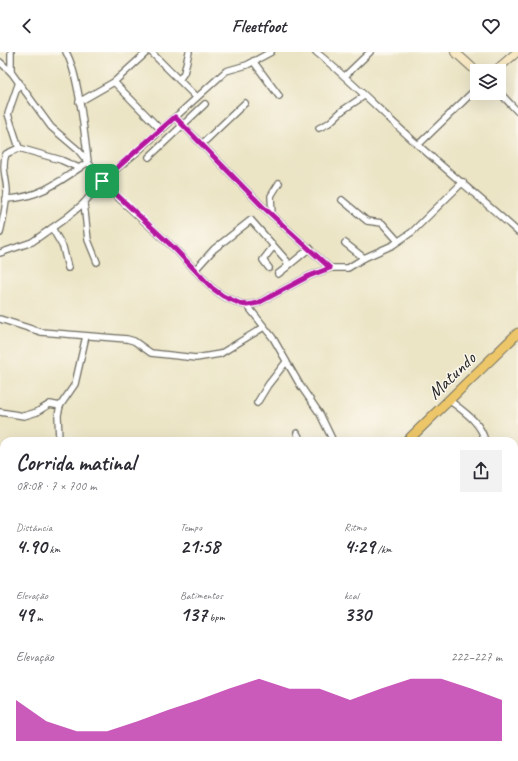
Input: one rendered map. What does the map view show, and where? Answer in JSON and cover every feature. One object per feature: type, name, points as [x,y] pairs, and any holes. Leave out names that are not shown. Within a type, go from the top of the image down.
[{"type":"main road","name":"Matundo","points":[[411,437],[518,333]]},
{"type":"street","points":[[11,52],[11,72]]},
{"type":"street","points":[[66,52],[70,59],[79,102],[88,162]]},
{"type":"street","points":[[79,102],[114,82],[147,52]]},
{"type":"street","points":[[150,52],[196,97]]},
{"type":"street","points":[[180,80],[184,73],[189,52]]},
{"type":"street","points":[[0,253],[27,245],[52,228],[84,202],[102,181],[226,71],[254,61],[271,52]]},
{"type":"street","points":[[316,52],[346,76],[364,96],[418,145],[463,182],[518,232]]},
{"type":"street","points":[[346,76],[370,52]]},
{"type":"street","points":[[455,52],[470,66]]},
{"type":"street","points":[[504,64],[517,52]]},
{"type":"street","points":[[254,61],[278,96]]},
{"type":"street","points":[[0,62],[11,72],[51,127],[65,141],[78,150],[102,181],[212,288],[223,296],[247,305],[258,303],[309,276],[330,268],[346,268],[398,242],[412,232],[463,182]]},
{"type":"street","points":[[18,82],[8,114],[19,148]]},
{"type":"street","points":[[114,82],[160,130]]},
{"type":"street","points":[[418,145],[470,95]]},
{"type":"street","points":[[319,128],[329,124],[343,110],[364,96]]},
{"type":"street","points":[[506,99],[518,112]]},
{"type":"street","points":[[202,144],[245,103]]},
{"type":"street","points":[[149,157],[205,104]]},
{"type":"street","points":[[175,117],[272,214],[330,268]]},
{"type":"street","points":[[6,154],[19,148],[61,160],[79,168]]},
{"type":"street","points":[[0,151],[6,154]]},
{"type":"street","points":[[0,233],[7,188],[4,165],[6,154]]},
{"type":"street","points":[[6,199],[23,199],[37,194],[57,183],[88,162]]},
{"type":"street","points":[[272,214],[271,196],[279,183]]},
{"type":"street","points":[[342,200],[367,221],[382,223],[398,242]]},
{"type":"street","points":[[84,202],[88,240],[97,262]]},
{"type":"street","points":[[195,270],[214,249],[251,220],[287,261],[287,267]]},
{"type":"street","points":[[52,228],[63,247],[68,268]]},
{"type":"street","points":[[345,243],[364,258]]},
{"type":"street","points":[[269,268],[262,260],[274,247]]},
{"type":"street","points":[[278,274],[310,248]]},
{"type":"street","points":[[247,305],[273,338],[286,362],[320,414],[331,437]]},
{"type":"street","points":[[0,319],[41,332],[127,339],[134,341],[151,353],[196,358],[220,354],[264,327]]},
{"type":"street","points":[[59,437],[57,420],[60,406],[75,384],[86,336]]},
{"type":"street","points":[[257,403],[268,385],[286,362]]},
{"type":"street","points":[[449,400],[474,420],[482,431],[484,437]]},
{"type":"street","points":[[0,412],[24,416],[37,412],[50,404],[60,406]]},
{"type":"street","points":[[297,433],[299,437]]},
{"type":"route","points":[[175,117],[262,206],[310,248],[330,268],[309,276],[258,303],[253,305],[241,304],[223,296],[212,288],[175,249],[112,192],[102,181],[137,152],[175,117]]}]
